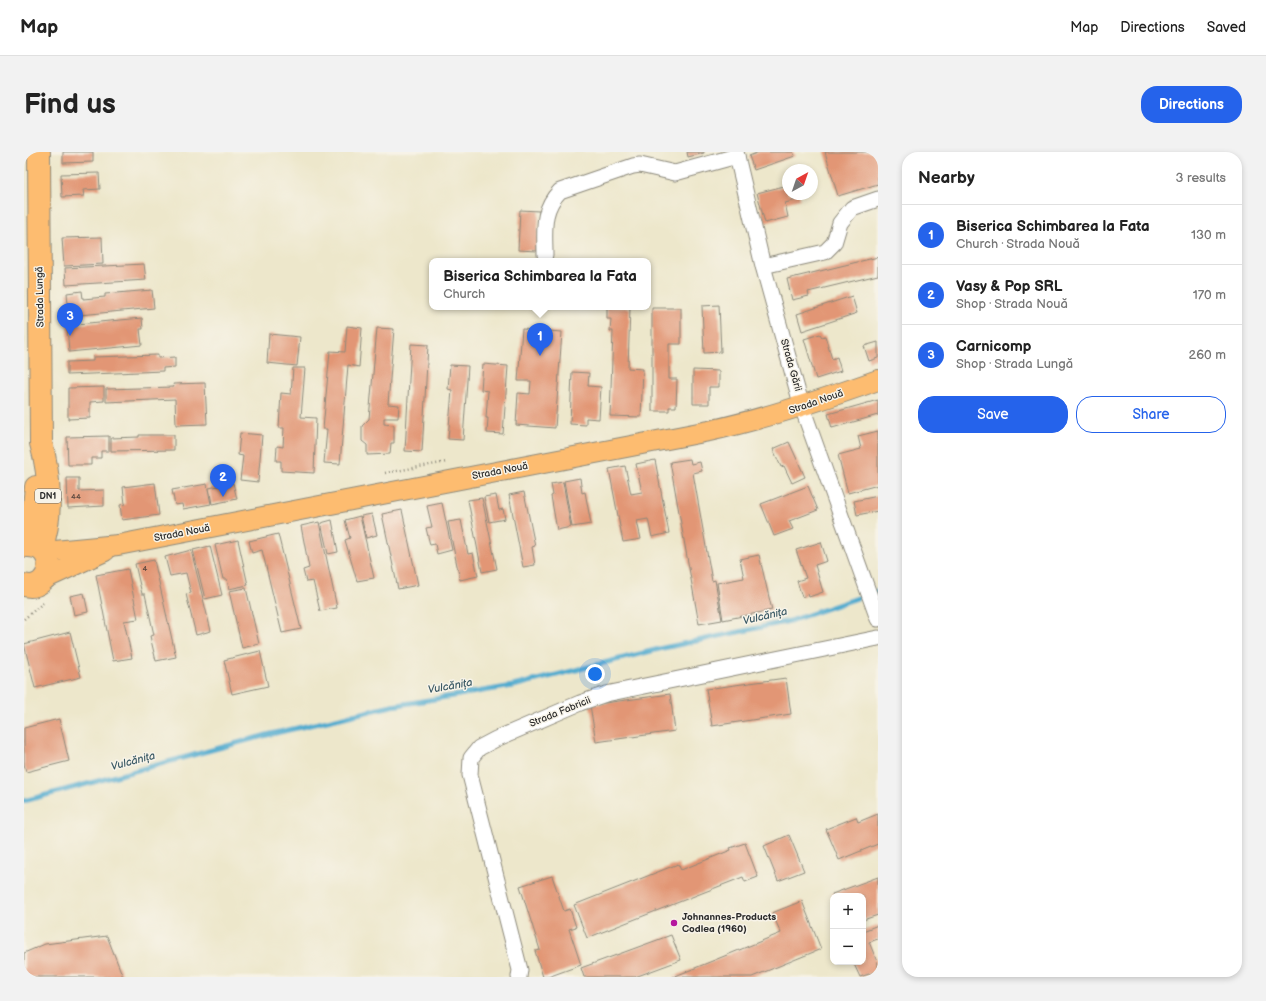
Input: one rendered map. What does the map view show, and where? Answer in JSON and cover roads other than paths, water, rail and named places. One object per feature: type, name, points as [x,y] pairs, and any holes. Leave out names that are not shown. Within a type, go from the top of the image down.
[{"type":"highway","name":"Strada Lungă","points":[[33,548],[47,528],[48,513],[46,458],[41,443],[39,152]]},
{"type":"highway","name":"DN1","points":[[33,548],[49,562],[48,574],[33,586]]},
{"type":"main road","name":"Strada Nouă","points":[[33,548],[118,545],[709,431],[761,419],[802,407],[878,380]]},
{"type":"main road","name":"Strada Nouă","points":[[33,586],[118,545]]},
{"type":"street","points":[[545,255],[546,210],[551,199],[560,191],[633,166],[645,166],[675,173],[737,154]]},
{"type":"street","name":"Strada Gării","points":[[737,154],[763,266],[802,407],[878,619]]},
{"type":"street","points":[[763,266],[825,252],[834,243],[840,223],[852,208],[878,199]]},
{"type":"street","name":"Strada Fabricii","points":[[519,977],[520,970],[470,775],[471,758],[479,748],[561,711],[606,694],[878,638]]},
{"type":"waterway","name":"Vulcănița","points":[[24,801],[267,735],[392,706],[513,686],[663,648],[790,621],[878,591]]},
{"type":"place","name":"Carnicomp","points":[[70,336]]},
{"type":"place","name":"Biserica Schimbarea la Fata","points":[[540,356]]},
{"type":"place","name":"Vasy & Pop SRL","points":[[223,497]]},
{"type":"place","name":"Johnannes-Products Codlea (1960)","points":[[674,923]]}]
